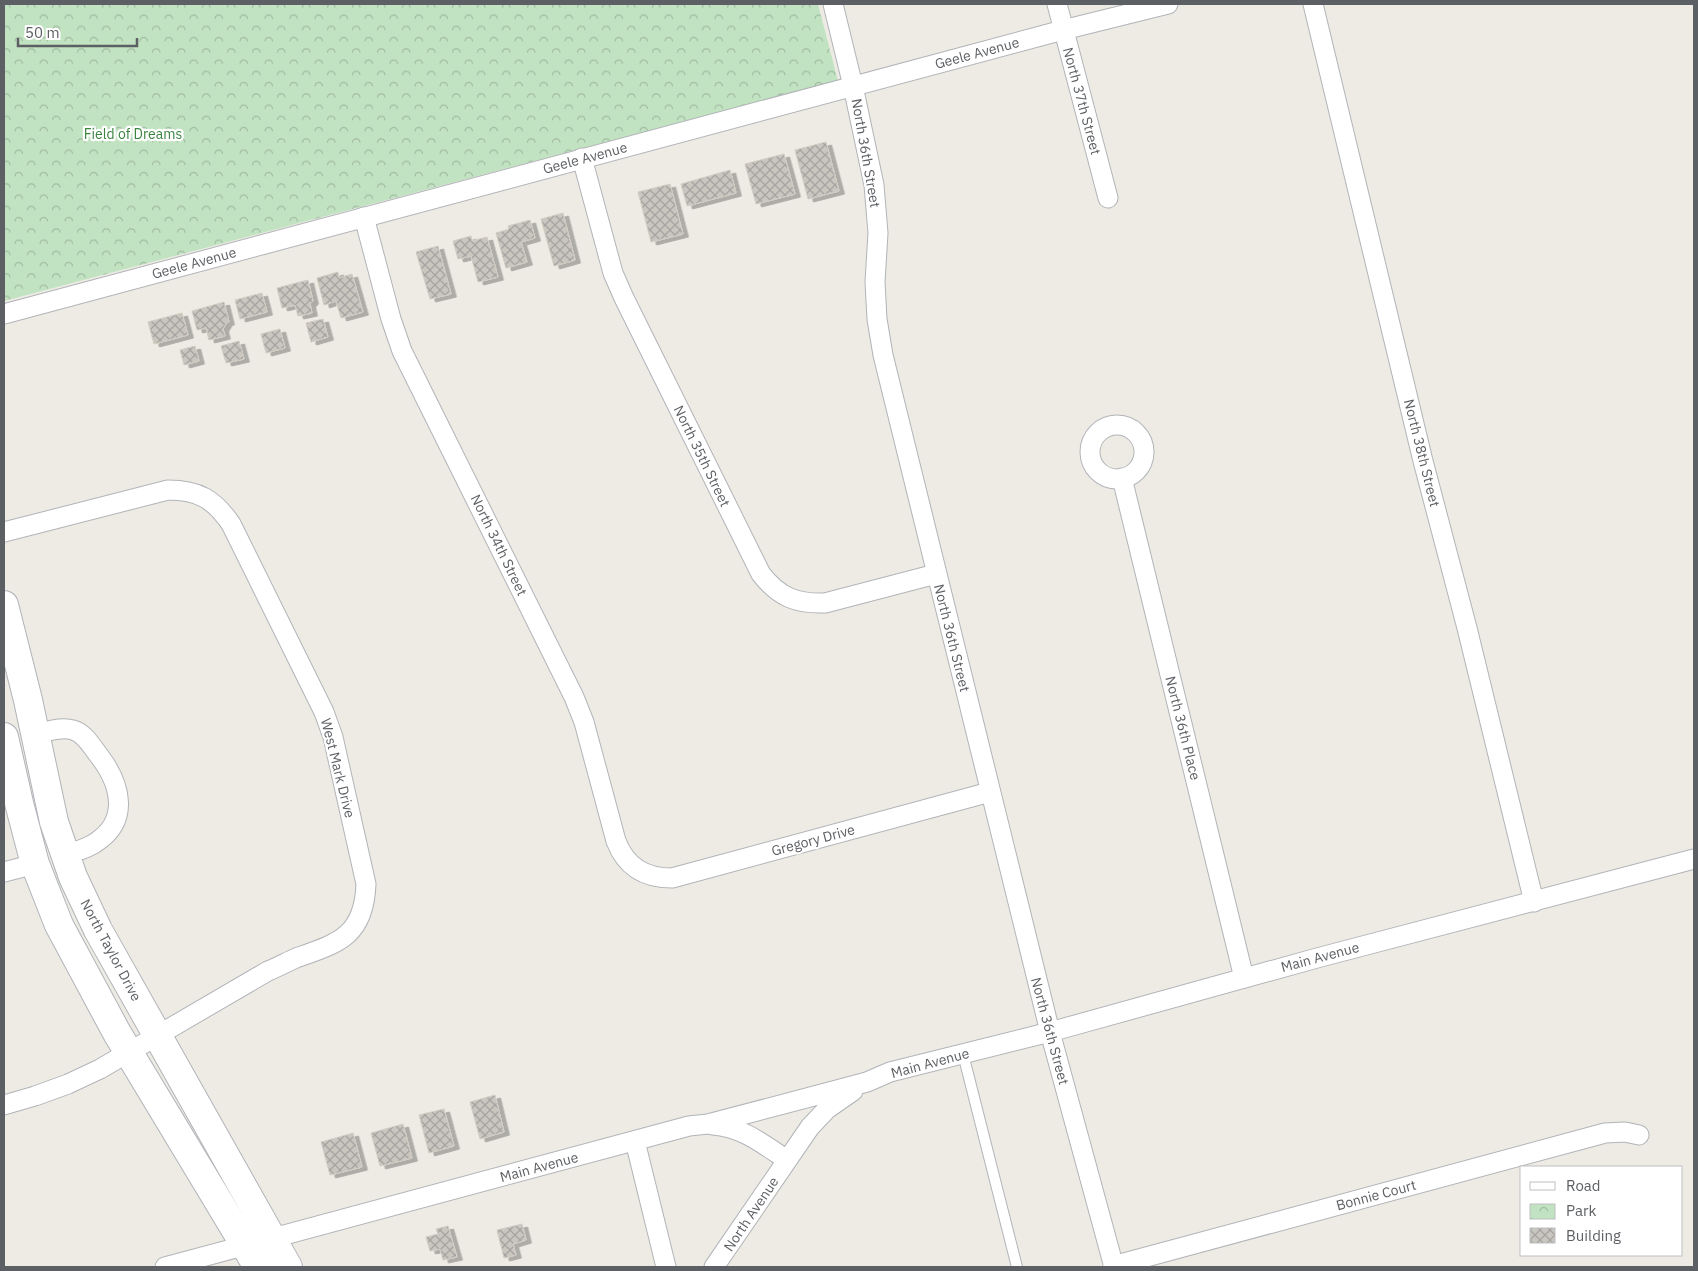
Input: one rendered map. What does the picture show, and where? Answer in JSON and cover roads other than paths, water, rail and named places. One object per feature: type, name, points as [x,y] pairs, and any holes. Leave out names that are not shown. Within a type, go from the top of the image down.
[{"type":"main road","name":"North Taylor Drive","points":[[4,604],[54,822],[73,877],[98,930],[288,1267]]},
{"type":"main road","points":[[4,739],[35,864],[62,932],[129,1053],[252,1257]]},
{"type":"street","name":"North 36th Street","points":[[833,4],[874,185],[878,233],[875,282],[877,319],[883,355],[1050,1032],[1113,1267]]},
{"type":"street","name":"North 37th Street","points":[[1057,4],[1108,198]]},
{"type":"street","name":"Geele Avenue","points":[[4,314],[582,158],[1063,30],[1168,4]]},
{"type":"street","name":"North 38th Street","points":[[1314,4],[1423,461],[1467,628],[1534,902]]},
{"type":"street","name":"North 35th Street","points":[[582,158],[614,273],[624,298],[761,574],[770,585],[781,594],[810,604],[825,603],[936,574]]},
{"type":"street","name":"North 34th Street","points":[[364,217],[391,319],[402,351],[574,697],[584,722],[620,850],[627,861],[637,870]]},
{"type":"street","name":"North 36th Place","points":[[1122,478],[1244,978]]},
{"type":"street","name":"West Mark Drive","points":[[4,532],[168,490],[183,490],[198,494],[212,502],[223,512],[231,524],[324,712],[333,737],[366,884],[361,914],[354,927],[331,946],[294,959],[268,971],[100,1069],[68,1084],[4,1105]]},
{"type":"street","points":[[35,734],[64,728],[78,732],[104,762],[118,790],[120,804],[110,830],[97,842],[66,855]]},
{"type":"street","name":"Gregory Drive","points":[[637,870],[646,875],[659,878],[672,878],[990,792]]},
{"type":"street","name":"Main Avenue","points":[[165,1267],[252,1257],[272,1239],[688,1126],[708,1124],[867,1082],[890,1072],[1050,1032],[1244,978],[1694,859]]},
{"type":"street","points":[[4,872],[35,864]]},
{"type":"street","name":"North Avenue","points":[[714,1267],[810,1127],[846,1094],[867,1082]]},
{"type":"street","points":[[708,1124],[733,1128],[749,1135],[787,1160]]},
{"type":"street","name":"Bonnie Court","points":[[1113,1267],[1605,1133],[1624,1132],[1639,1136]]},
{"type":"street","points":[[635,1141],[666,1267]]},
{"type":"lane","points":[[963,1054],[1017,1267]]},
{"type":"park label","name":"Field of Dreams","points":[[133,134]]}]
